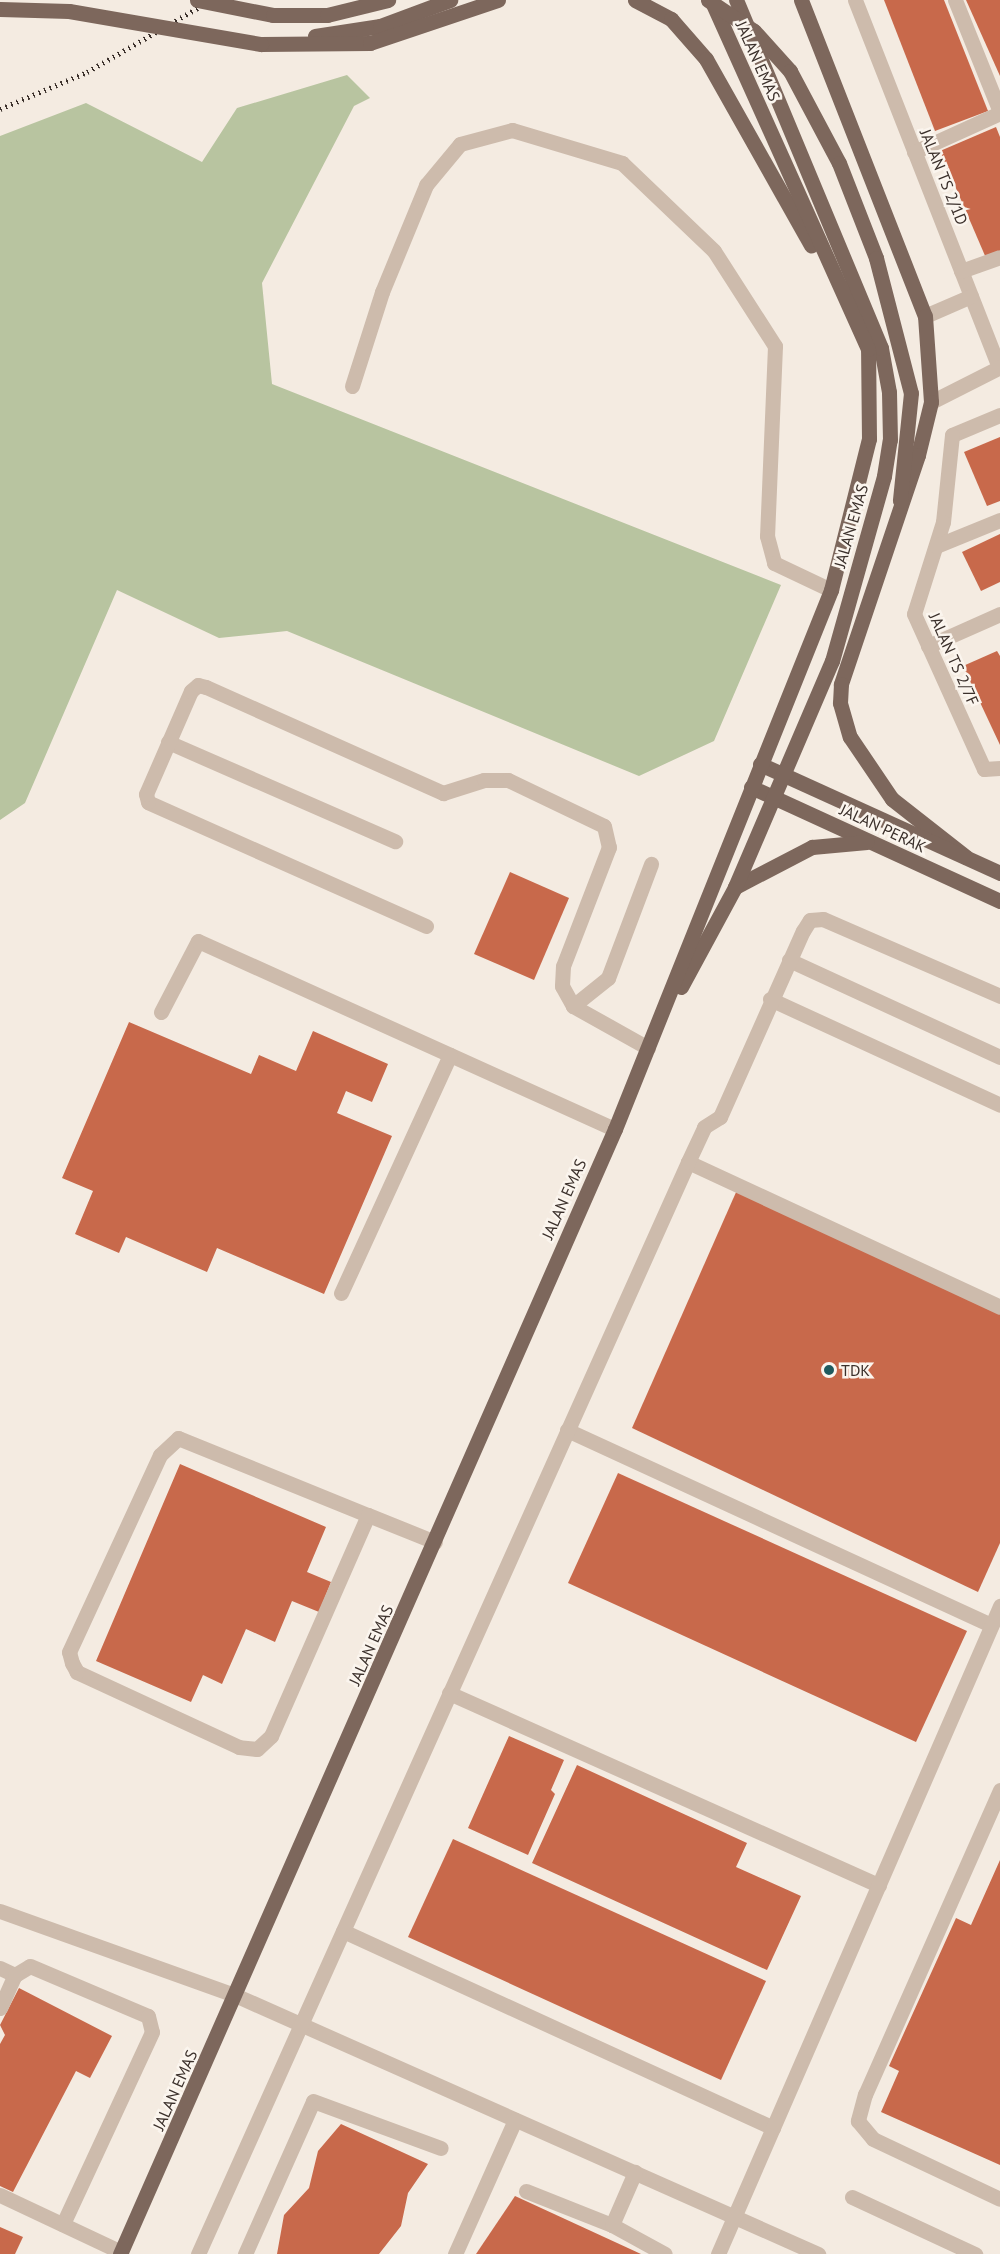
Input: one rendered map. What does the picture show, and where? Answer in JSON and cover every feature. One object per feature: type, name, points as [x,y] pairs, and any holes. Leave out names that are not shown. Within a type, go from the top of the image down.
[{"type":"main road","points":[[197,0],[273,15],[327,15],[388,0]]},
{"type":"main road","points":[[261,44],[380,26],[450,0]]},
{"type":"main road","points":[[0,9],[69,11],[261,44],[370,43],[498,0]]},
{"type":"main road","points":[[635,0],[672,19],[720,81],[824,269],[871,386]]},
{"type":"main road","points":[[710,0],[754,31],[790,71],[839,163],[876,258],[911,393],[900,500]]},
{"type":"main road","name":"JALAN EMAS","points":[[121,2253],[237,1996],[615,1129],[831,590],[869,439],[871,386],[868,349],[710,0]]},
{"type":"main road","name":"JALAN EMAS","points":[[648,1048],[735,887],[786,775],[832,661],[884,476],[889,392],[881,348],[736,0]]},
{"type":"main road","points":[[801,0],[926,316],[931,402],[841,684],[840,704],[850,737],[892,799],[966,857]]},
{"type":"main road","name":"JALAN PERAK","points":[[760,764],[1000,873]]},
{"type":"main road","name":"JALAN PERAK","points":[[751,787],[1000,902]]},
{"type":"main road","points":[[735,887],[812,847],[870,842]]},
{"type":"street","points":[[914,152],[1000,113],[955,0]]},
{"type":"street","name":"JALAN TS 2/1D","points":[[856,1],[1000,367]]},
{"type":"street","points":[[352,386],[382,292],[426,185],[460,144],[512,130],[622,163],[714,251],[775,345],[767,536],[774,563],[831,590]]},
{"type":"street","points":[[961,271],[1000,257]]},
{"type":"street","points":[[926,316],[971,296]]},
{"type":"street","points":[[931,402],[1000,367]]},
{"type":"street","name":"JALAN TS 2/7F","points":[[1000,415],[952,435],[944,522],[914,614],[984,769],[1000,768]]},
{"type":"street","points":[[936,546],[1000,520]]},
{"type":"street","points":[[928,646],[1000,614]]},
{"type":"street","points":[[426,926],[148,802],[146,794],[191,691],[198,685],[443,793],[484,780],[508,780],[604,826],[609,847],[563,966],[562,986],[573,1006],[648,1048]]},
{"type":"street","points":[[168,742],[395,841]]},
{"type":"street","points":[[573,1006],[608,978],[651,864]]},
{"type":"street","points":[[198,2254],[704,1127],[720,1118],[770,999],[810,920],[823,920],[1000,996]]},
{"type":"street","points":[[161,1012],[198,941],[615,1129]]},
{"type":"street","points":[[789,960],[1000,1057]]},
{"type":"street","points":[[770,999],[1000,1105]]},
{"type":"street","points":[[341,1293],[450,1055]]},
{"type":"street","points":[[688,1162],[1000,1307]]},
{"type":"street","points":[[567,1430],[991,1625]]},
{"type":"street","points":[[368,1515],[271,1736],[257,1749],[239,1747],[77,1672],[72,1663],[69,1652],[160,1455],[178,1438],[435,1542]]},
{"type":"street","points":[[718,2254],[1000,1606]]},
{"type":"street","points":[[449,1693],[879,1885]]},
{"type":"street","points":[[1000,1790],[865,2094],[858,2121],[873,2139],[1000,2199]]},
{"type":"street","points":[[0,1911],[237,1996],[515,2120],[736,2215],[818,2254]]},
{"type":"street","points":[[343,1931],[773,2128]]},
{"type":"street","points":[[0,2007],[15,1975],[30,1966],[42,1969],[148,2016],[152,2032],[63,2224]]},
{"type":"street","points":[[0,1968],[15,1975]]},
{"type":"street","points":[[244,2254],[314,2101],[441,2148]]},
{"type":"street","points":[[455,2254],[515,2120]]},
{"type":"street","points":[[612,2225],[635,2172]]},
{"type":"street","points":[[526,2191],[612,2225],[665,2254]]},
{"type":"street","points":[[0,2195],[121,2253]]},
{"type":"street","points":[[852,2197],[975,2254]]},
{"type":"green space","points":[[347,75],[370,98],[354,106],[262,283],[272,384],[781,585],[714,741],[639,776],[287,631],[219,638],[117,590],[25,803],[0,820],[0,136],[86,103],[202,162],[237,108]]},
{"type":"building","points":[[884,0],[944,0],[988,111],[935,131]]},
{"type":"building","points":[[966,0],[1000,0],[1000,76]]},
{"type":"building","points":[[996,127],[1000,137],[1000,252],[986,258],[940,151]]},
{"type":"building","points":[[1000,437],[1000,501],[987,506],[964,452]]},
{"type":"building","points":[[1000,534],[1000,582],[981,591],[962,552]]},
{"type":"building","points":[[997,651],[1000,656],[1000,745],[963,666]]},
{"type":"building","points":[[510,872],[569,898],[534,980],[474,954]]},
{"type":"building","points":[[129,1022],[251,1074],[259,1055],[296,1071],[313,1031],[388,1064],[372,1102],[346,1091],[337,1113],[392,1136],[324,1294],[217,1248],[207,1272],[126,1237],[119,1253],[75,1234],[93,1191],[62,1178]]},
{"type":"building","name":"TDK","points":[[737,1190],[1000,1313],[1000,1543],[978,1592],[632,1428]]},
{"type":"building","points":[[180,1464],[326,1527],[307,1572],[331,1582],[319,1612],[292,1601],[275,1642],[246,1629],[222,1684],[203,1675],[191,1702],[96,1661]]},
{"type":"building","points":[[618,1473],[967,1631],[916,1742],[568,1583]]},
{"type":"building","points":[[509,1736],[564,1760],[551,1790],[555,1794],[528,1855],[468,1828]]},
{"type":"building","points":[[577,1765],[747,1843],[736,1867],[801,1896],[767,1970],[532,1863]]},
{"type":"building","points":[[453,1839],[766,1981],[721,2080],[408,1937]]},
{"type":"building","points":[[1000,1860],[1000,2165],[881,2112],[899,2071],[889,2066],[956,1918],[971,1925]]},
{"type":"building","points":[[19,1988],[112,2036],[90,2078],[76,2071],[13,2192],[0,2186],[0,2044],[5,2035],[0,2025]]},
{"type":"building","points":[[341,2124],[428,2164],[408,2193],[401,2226],[379,2254],[277,2254],[284,2215],[309,2188],[318,2151]]},
{"type":"building","points":[[515,2196],[641,2254],[476,2254]]},
{"type":"building","points":[[0,2227],[23,2237],[15,2254],[0,2254]]},
{"type":"railway","points":[[0,109],[87,72],[211,0]]},
{"type":"place","name":"TDK","points":[[829,1370]]}]
